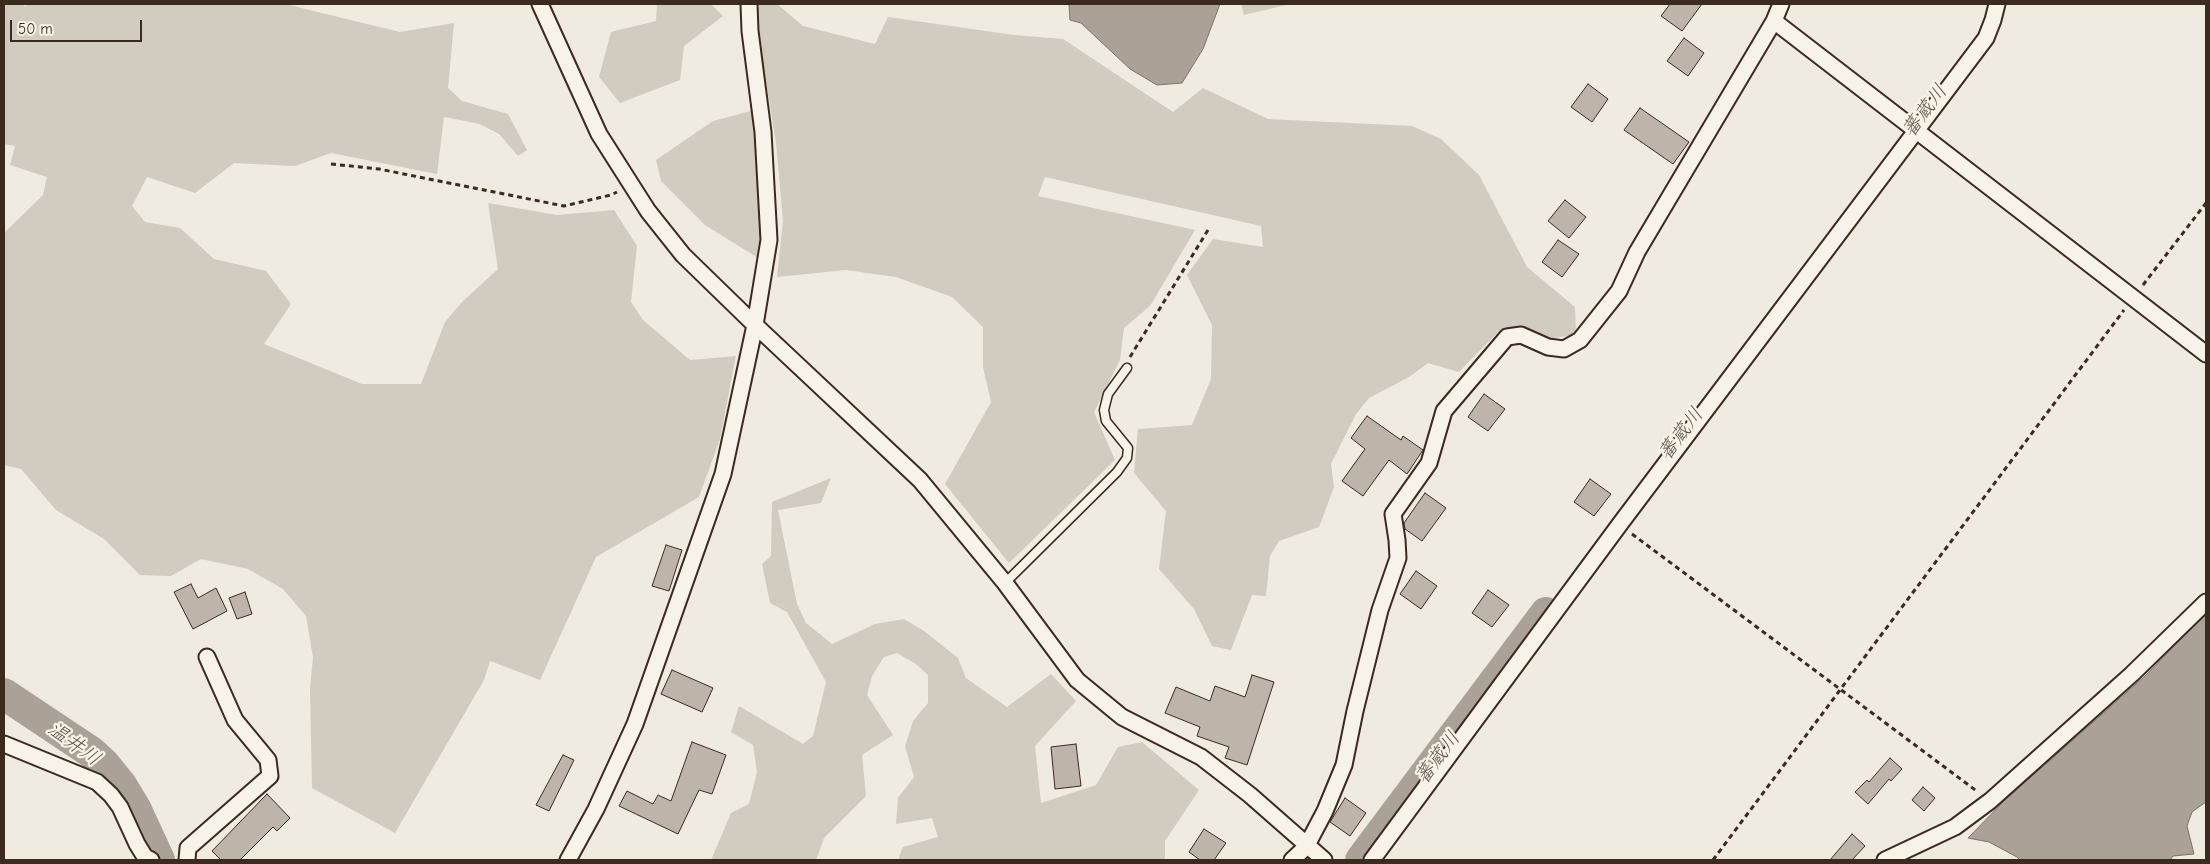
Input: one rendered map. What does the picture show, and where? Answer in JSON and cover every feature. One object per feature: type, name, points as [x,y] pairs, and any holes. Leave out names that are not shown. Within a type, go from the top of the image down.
[{"type":"street","points":[[540,4],[599,134],[648,211],[683,255],[920,480],[1005,583],[1077,680],[1122,717],[1201,757],[1250,796],[1306,847],[1324,860]]},
{"type":"street","points":[[568,860],[596,809],[635,724],[723,474],[755,325],[769,240],[764,132],[750,31],[749,4]]},
{"type":"street","points":[[1292,860],[1306,847],[1325,811],[1344,765],[1355,710],[1380,610],[1398,558],[1392,514],[1429,464],[1444,411],[1506,338],[1521,335],[1548,347],[1564,348],[1580,340],[1619,290],[1637,252],[1774,21],[1781,4]]},
{"type":"street","points":[[1372,860],[1914,128],[1986,38],[1993,20],[1996,4]]},
{"type":"street","points":[[1774,21],[2206,354]]},
{"type":"street","points":[[1885,860],[1955,827],[1990,801],[2132,674],[2206,602]]},
{"type":"street","points":[[187,860],[188,848],[270,776],[268,760],[235,720],[206,657]]},
{"type":"street","points":[[4,744],[97,782],[111,794],[120,807],[136,844],[148,858]]},
{"type":"lane","points":[[1005,583],[1117,472],[1127,458],[1128,448],[1106,421],[1104,410],[1108,394],[1127,368]]},
{"type":"path","points":[[331,164],[379,169],[564,206],[611,195],[630,184]]},
{"type":"path","points":[[1713,860],[2206,203]]},
{"type":"path","points":[[1127,368],[1131,355],[1208,230]]},
{"type":"path","points":[[1620,524],[1990,801]]},
{"type":"shaded area","points":[[4,4],[22,4],[25,6],[29,4],[285,4],[400,32],[454,23],[448,88],[462,101],[508,114],[527,150],[518,156],[499,134],[480,124],[444,117],[437,174],[331,153],[295,166],[234,163],[195,193],[147,177],[132,206],[145,222],[180,228],[214,259],[266,271],[291,304],[264,344],[362,384],[421,384],[445,322],[462,302],[498,269],[488,203],[557,215],[614,210],[637,246],[631,302],[643,320],[690,360],[736,356],[720,439],[699,497],[596,557],[540,680],[490,661],[484,680],[395,833],[312,788],[310,689],[313,657],[306,616],[283,589],[248,569],[201,559],[171,576],[140,575],[104,539],[56,510],[21,469],[4,465],[4,233],[43,195],[47,177],[10,165],[15,146],[4,144]]},
{"type":"shaded area","points":[[657,4],[711,4],[723,16],[684,46],[680,80],[620,103],[599,77],[611,32],[656,21]]},
{"type":"shaded area","points":[[758,4],[777,4],[803,26],[875,44],[888,17],[1014,35],[1063,39],[1173,112],[1203,88],[1268,119],[1412,126],[1441,139],[1479,175],[1527,267],[1575,307],[1576,335],[1552,338],[1521,327],[1500,330],[1459,372],[1428,363],[1409,377],[1369,398],[1356,414],[1331,464],[1334,487],[1319,527],[1279,541],[1270,556],[1266,596],[1252,595],[1231,650],[1212,646],[1194,609],[1159,569],[1166,511],[1134,473],[1138,429],[1192,425],[1211,379],[1212,325],[1187,275],[1213,239],[1263,247],[1261,226],[1045,177],[1038,196],[1195,230],[1150,306],[1124,328],[1120,360],[1094,412],[1115,460],[1009,563],[945,484],[991,402],[983,367],[983,327],[952,297],[896,277],[846,270],[777,277],[783,221],[776,143],[756,21]]},
{"type":"shaded area","points":[[1069,4],[1220,4],[1203,49],[1182,83],[1157,85],[1130,69],[1081,23],[1070,20]]},
{"type":"shaded area","points":[[1241,4],[1290,4],[1244,15]]},
{"type":"shaded area","points":[[755,110],[763,214],[758,258],[705,225],[661,181],[656,160],[713,121]]},
{"type":"shaded area","points":[[831,478],[821,503],[778,510],[797,604],[806,623],[832,644],[875,624],[904,619],[924,631],[958,658],[966,678],[1007,707],[1051,674],[1076,701],[1035,746],[1041,803],[1096,785],[1118,747],[1142,742],[1199,790],[1165,841],[1165,860],[898,860],[903,847],[938,837],[932,818],[896,824],[898,798],[914,777],[905,746],[913,721],[928,703],[928,675],[916,664],[897,653],[884,657],[872,676],[867,695],[893,735],[862,755],[866,796],[824,838],[816,860],[711,860],[731,813],[749,804],[757,772],[753,745],[731,732],[739,706],[803,744],[813,736],[826,682],[787,612],[770,603],[762,564],[771,556],[772,502]]},
{"type":"shaded area","points":[[2206,613],[2206,802],[2192,812],[2187,826],[2194,854],[2173,856],[2170,860],[2020,860],[1989,842],[1968,838],[2005,800],[2144,677]]},
{"type":"building","points":[[1670,4],[1702,4],[1682,31],[1661,16]]},
{"type":"building","points":[[1684,38],[1704,53],[1688,76],[1667,61]]},
{"type":"building","points":[[1588,84],[1608,99],[1592,122],[1571,107]]},
{"type":"building","points":[[1640,108],[1689,142],[1673,164],[1624,130]]},
{"type":"building","points":[[1565,200],[1586,217],[1569,238],[1548,221]]},
{"type":"building","points":[[1558,240],[1579,254],[1562,277],[1542,262]]},
{"type":"building","points":[[1484,394],[1505,409],[1488,431],[1468,417]]},
{"type":"building","points":[[1367,416],[1401,440],[1403,436],[1423,450],[1407,474],[1389,460],[1363,496],[1342,481],[1365,449],[1351,438]]},
{"type":"building","points":[[1590,479],[1611,494],[1594,516],[1574,502]]},
{"type":"building","points":[[1425,493],[1446,508],[1422,541],[1405,529],[1404,523]]},
{"type":"building","points":[[666,545],[682,550],[669,591],[652,586]]},
{"type":"building","points":[[1416,571],[1437,586],[1421,609],[1400,594]]},
{"type":"building","points":[[191,584],[198,598],[216,588],[227,611],[193,629],[174,592]]},
{"type":"building","points":[[1488,590],[1509,605],[1492,627],[1472,613]]},
{"type":"building","points":[[245,592],[252,614],[237,619],[229,598]]},
{"type":"building","points":[[672,670],[713,688],[702,712],[661,694]]},
{"type":"building","points":[[1252,675],[1274,682],[1247,765],[1225,758],[1229,747],[1197,736],[1200,727],[1165,713],[1176,687],[1210,701],[1215,686],[1245,697]]},
{"type":"building","points":[[692,742],[726,755],[712,794],[699,790],[678,834],[619,806],[627,791],[653,804],[658,795],[671,801]]},
{"type":"building","points":[[1076,744],[1081,786],[1055,789],[1051,747]]},
{"type":"building","points":[[563,755],[574,760],[549,811],[536,805]]},
{"type":"building","points":[[1890,758],[1902,769],[1891,781],[1889,779],[1868,804],[1855,792],[1867,780],[1869,782]]},
{"type":"building","points":[[1923,787],[1935,798],[1924,811],[1912,800]]},
{"type":"building","points":[[267,794],[290,818],[277,831],[273,827],[240,860],[221,860],[212,851]]},
{"type":"building","points":[[1345,798],[1366,813],[1350,836],[1330,822]]},
{"type":"building","points":[[1204,829],[1226,843],[1214,860],[1200,860],[1189,852]]},
{"type":"building","points":[[1852,834],[1865,846],[1852,860],[1830,860]]},
{"type":"waterway","name":"蕃蔵川","points":[[1361,860],[1546,613]]},
{"type":"waterway","name":"温井川","points":[[4,694],[91,752],[104,764],[121,785],[135,808],[159,860]]}]
